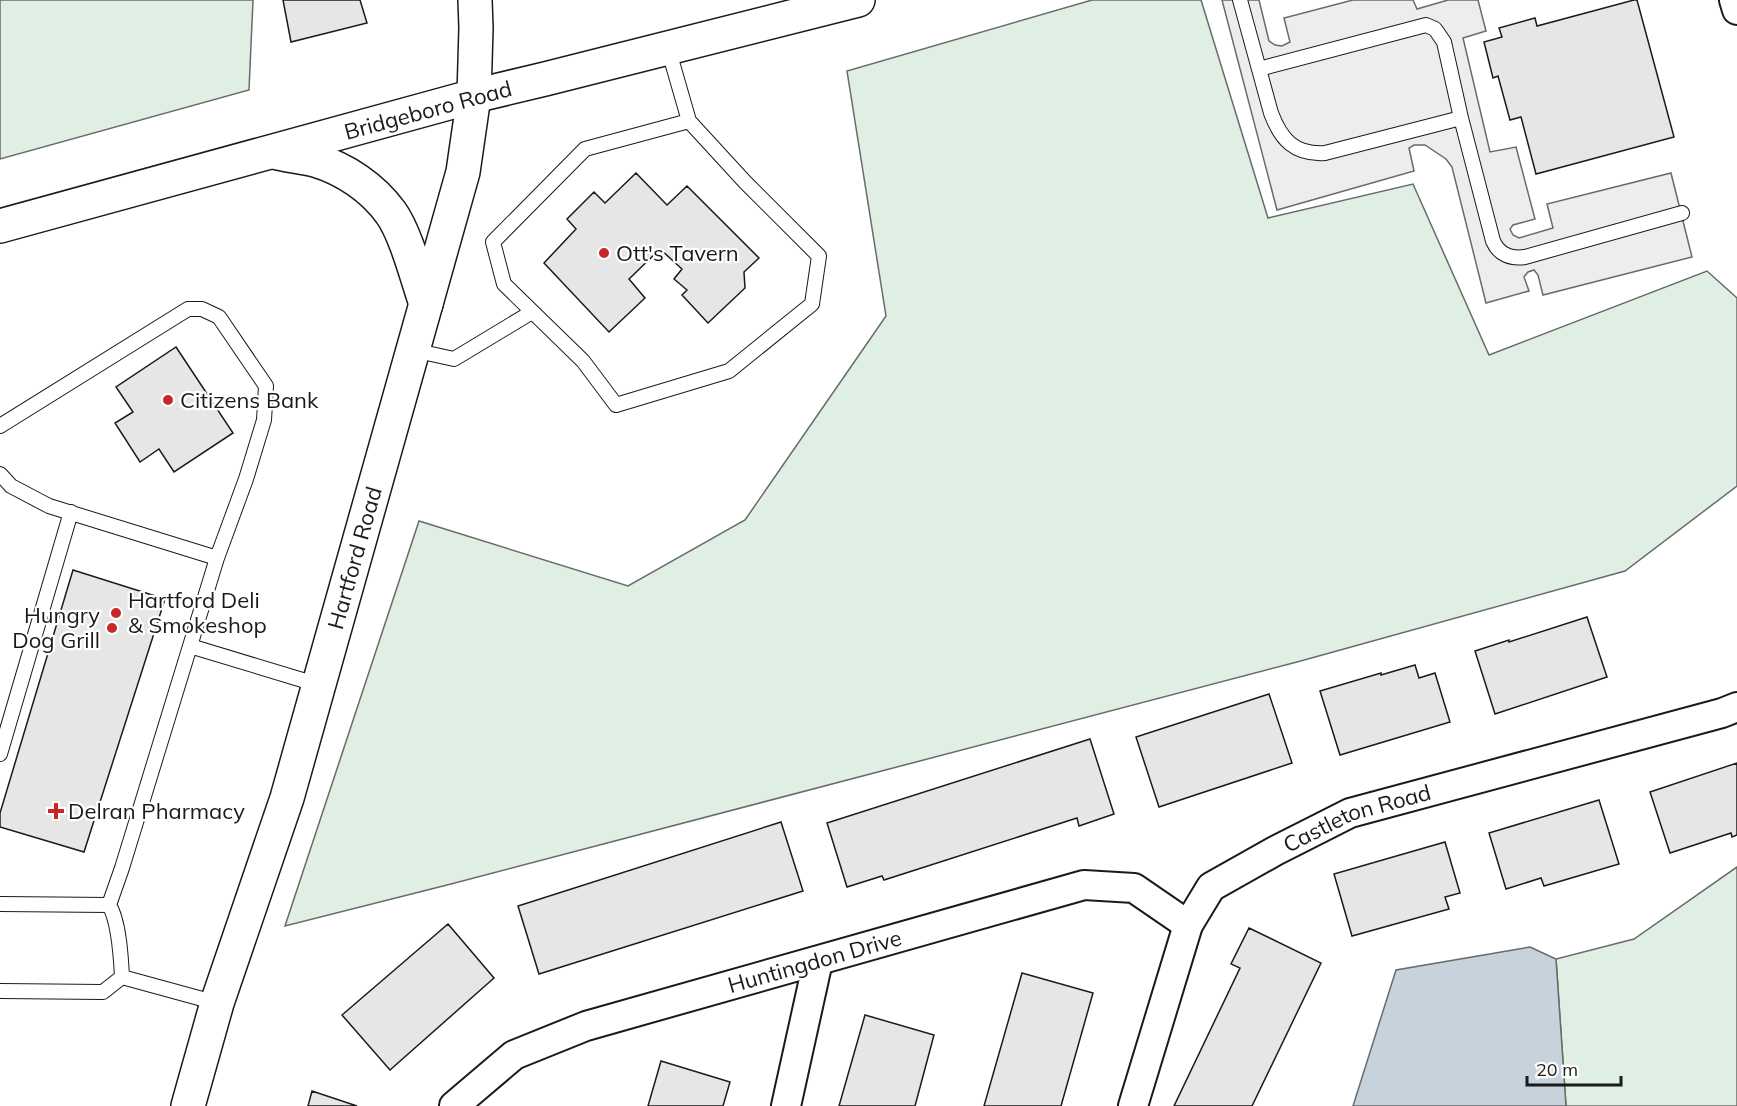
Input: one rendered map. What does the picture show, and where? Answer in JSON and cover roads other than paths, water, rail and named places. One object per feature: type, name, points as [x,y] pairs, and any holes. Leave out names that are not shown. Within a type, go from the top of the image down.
[{"type":"main road","name":"Hartford Road","points":[[188,1106],[217,1003],[287,798],[463,172],[474,96],[475,0]]},
{"type":"main road","name":"Bridgeboro Road","points":[[0,226],[474,96],[668,48],[800,7],[858,0]]},
{"type":"main road","points":[[272,152],[315,160],[349,174],[375,195],[391,214],[402,236],[426,304]]},
{"type":"street","points":[[1734,0],[1737,10]]},
{"type":"street","name":"Castleton Road","points":[[1133,1106],[1188,925],[1211,888],[1275,851],[1350,813],[1722,713],[1737,707]]},
{"type":"street","name":"Huntingdon Drive","points":[[454,1106],[514,1054],[586,1026],[1084,885],[1134,888],[1188,925]]},
{"type":"street","points":[[786,1106],[818,961]]},
{"type":"lane","points":[[1240,0],[1276,126],[1292,146],[1301,151],[1312,154],[1325,153],[1461,118]]},
{"type":"lane","points":[[1259,69],[1430,26],[1439,33],[1444,42],[1493,241],[1505,255],[1525,257],[1682,213]]},
{"type":"lane","points":[[668,48],[689,121],[745,182],[819,256],[812,304],[729,371],[616,405],[583,361],[504,284],[493,242],[585,149],[689,121]]},
{"type":"lane","points":[[0,426],[188,309],[202,309],[219,317],[266,386],[264,420],[246,479],[217,558],[109,905],[116,932],[122,977]]},
{"type":"lane","points":[[413,350],[454,359],[532,312]]},
{"type":"lane","points":[[0,474],[11,486],[49,506],[217,558]]},
{"type":"lane","points":[[0,754],[71,512]]},
{"type":"lane","points":[[190,646],[319,685]]},
{"type":"lane","points":[[0,904],[109,905]]},
{"type":"lane","points":[[122,977],[217,1003]]},
{"type":"lane","points":[[0,991],[103,992],[122,977]]},
{"type":"place","name":"Ott's Tavern","points":[[604,253]]},
{"type":"place","name":"Citizens Bank","points":[[168,400]]},
{"type":"place","name":"Hartford Deli & Smokeshop","points":[[116,613]]},
{"type":"place","name":"Hungry Dog Grill","points":[[112,628]]},
{"type":"place","name":"Delran Pharmacy","points":[[56,811]]}]
